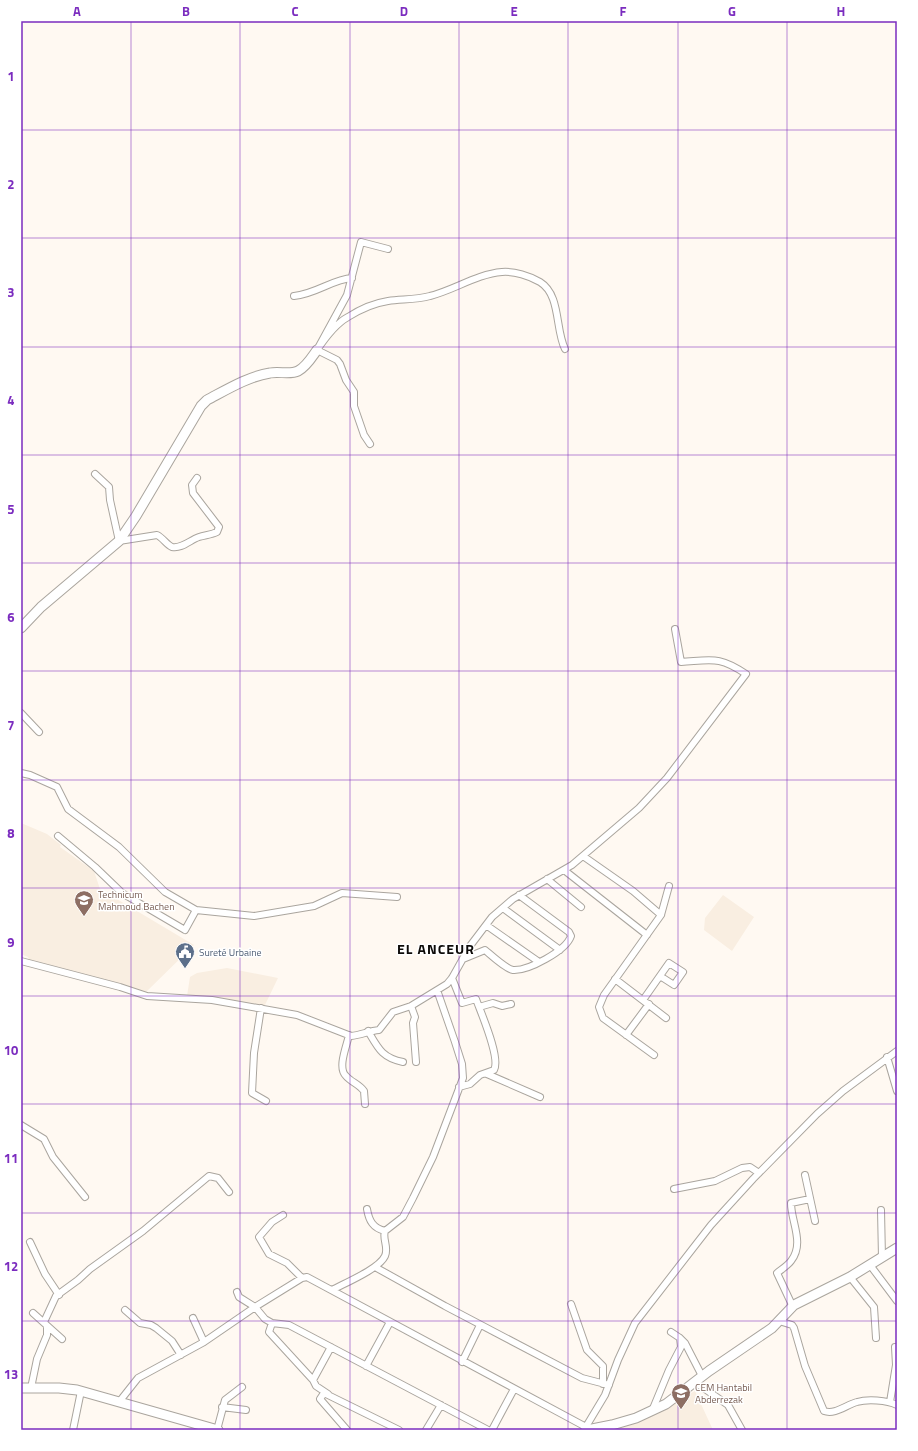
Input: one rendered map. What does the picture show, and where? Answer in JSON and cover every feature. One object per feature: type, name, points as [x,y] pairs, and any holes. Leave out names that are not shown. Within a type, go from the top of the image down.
[{"type":"street","points":[[317,350],[346,295],[361,242],[388,249]]},
{"type":"street","points":[[21,628],[41,607],[119,541],[136,516],[201,406],[207,400],[255,377],[270,373],[298,371],[304,367],[329,334],[348,316],[386,301],[429,297],[492,274],[504,272],[528,277],[540,282],[548,288],[552,295],[560,339],[565,349]]},
{"type":"street","points":[[294,296],[310,294],[344,279],[352,278]]},
{"type":"street","points":[[317,350],[337,360],[340,364],[346,380],[354,392],[354,406],[364,435],[370,444]]},
{"type":"street","points":[[95,474],[109,487],[110,500],[119,541]]},
{"type":"street","points":[[119,541],[157,535],[169,545],[175,547],[200,536],[217,532],[219,527],[218,524],[207,512],[191,488],[197,478]]},
{"type":"street","points":[[21,961],[120,987],[147,996],[212,1000],[297,1015],[349,1035],[358,1035],[368,1031],[379,1030],[392,1012],[411,1006],[437,990],[452,978],[462,959],[486,925],[503,908],[519,895],[564,870],[584,856],[653,794],[746,674],[729,663],[717,660],[681,662],[675,629]]},
{"type":"street","points":[[21,713],[40,732]]},
{"type":"street","points":[[21,773],[30,775],[57,787],[68,809],[119,847],[165,892],[196,910],[254,916],[314,906],[342,893],[397,897]]},
{"type":"street","points":[[58,836],[85,858],[122,894],[185,930],[196,910]]},
{"type":"street","points":[[584,856],[633,891],[661,915]]},
{"type":"street","points":[[564,870],[647,935]]},
{"type":"street","points":[[547,880],[581,907]]},
{"type":"street","points":[[654,1055],[603,1018],[600,1013],[600,1002],[661,915],[669,886]]},
{"type":"street","points":[[462,959],[485,950],[511,969],[518,969],[551,957],[570,939],[570,934],[519,895]]},
{"type":"street","points":[[503,908],[560,950]]},
{"type":"street","points":[[486,925],[539,962]]},
{"type":"street","points":[[626,1035],[660,976]]},
{"type":"street","points":[[452,978],[462,1003],[476,999],[490,1039],[496,1063],[494,1070],[487,1074],[480,1075],[470,1084],[459,1087]]},
{"type":"street","points":[[615,979],[666,1018]]},
{"type":"street","points":[[368,1209],[370,1222],[378,1230],[385,1231],[403,1217],[434,1157],[463,1078],[462,1064],[437,990]]},
{"type":"street","points":[[479,1007],[493,1003],[502,1006],[511,1004]]},
{"type":"street","points":[[411,1006],[415,1017],[413,1023],[416,1062]]},
{"type":"street","points":[[261,1008],[254,1053],[252,1093],[266,1101]]},
{"type":"street","points":[[368,1031],[386,1056],[392,1060],[403,1062]]},
{"type":"street","points":[[349,1035],[342,1064],[343,1070],[346,1076],[364,1091],[365,1104]]},
{"type":"street","points":[[606,1384],[626,1340],[643,1310],[711,1225],[759,1173],[843,1091],[897,1051]]},
{"type":"street","points":[[887,1057],[897,1091]]},
{"type":"street","points":[[487,1074],[540,1097]]},
{"type":"street","points":[[21,1125],[44,1139],[53,1157],[85,1197]]},
{"type":"street","points":[[674,1189],[714,1181],[742,1168],[750,1167],[759,1173]]},
{"type":"street","points":[[805,1175],[815,1221]]},
{"type":"street","points":[[32,1388],[37,1359],[47,1335],[46,1324],[52,1303],[58,1295],[78,1280],[90,1268],[143,1231],[209,1176],[218,1178],[229,1192]]},
{"type":"street","points":[[793,1306],[777,1273],[792,1261],[797,1252],[798,1243],[791,1203],[810,1199]]},
{"type":"street","points":[[881,1210],[882,1258]]},
{"type":"street","points":[[284,1215],[272,1222],[259,1237],[269,1254],[287,1263],[302,1278]]},
{"type":"street","points":[[332,1290],[380,1264],[387,1250],[384,1234],[385,1231]]},
{"type":"street","points":[[30,1242],[45,1274],[58,1295]]},
{"type":"street","points":[[119,1402],[138,1378],[204,1342],[255,1307],[302,1278],[307,1277],[586,1429],[612,1426],[652,1411],[666,1404],[772,1328],[793,1306],[808,1297],[850,1277],[897,1248]]},
{"type":"street","points":[[870,1265],[897,1301]]},
{"type":"street","points":[[375,1267],[582,1378],[606,1384]]},
{"type":"street","points":[[850,1277],[874,1307],[876,1338]]},
{"type":"street","points":[[237,1292],[239,1297],[255,1307],[265,1319],[272,1323],[289,1325],[488,1430]]},
{"type":"street","points":[[571,1304],[587,1350],[603,1366],[606,1384],[605,1395],[586,1429]]},
{"type":"street","points":[[125,1310],[140,1323],[151,1325],[156,1328],[172,1341],[181,1355]]},
{"type":"street","points":[[33,1313],[62,1339]]},
{"type":"street","points":[[193,1318],[204,1342]]},
{"type":"street","points":[[779,1321],[792,1325],[794,1328],[805,1366],[824,1411],[833,1412],[857,1402],[890,1402],[897,1405]]},
{"type":"street","points":[[366,1366],[390,1322]]},
{"type":"street","points":[[272,1323],[269,1332],[314,1380],[316,1386],[328,1394],[399,1430]]},
{"type":"street","points":[[462,1362],[480,1324]]},
{"type":"street","points":[[671,1332],[685,1343],[699,1379],[728,1405],[742,1430]]},
{"type":"street","points":[[652,1411],[681,1347],[680,1338]]},
{"type":"street","points":[[314,1380],[331,1347]]},
{"type":"street","points":[[890,1402],[896,1365],[895,1347]]},
{"type":"street","points":[[21,1388],[59,1388],[81,1391],[202,1428],[217,1430],[225,1400],[242,1387]]},
{"type":"street","points":[[492,1430],[514,1389]]},
{"type":"street","points":[[73,1430],[81,1391]]},
{"type":"street","points":[[328,1394],[324,1393],[320,1399],[347,1430]]},
{"type":"street","points":[[426,1430],[441,1406]]},
{"type":"street","points":[[222,1407],[246,1410]]},
{"type":"shaded area","name":"Technicum Mahmoud Bachen","points":[[21,823],[47,834],[61,845],[60,847],[94,871],[100,889],[194,945],[144,994],[138,990],[113,982],[29,960],[28,957],[21,954]]},
{"type":"shaded area","points":[[723,895],[754,917],[732,951],[704,930],[705,918]]},
{"type":"shaded area","points":[[227,968],[278,978],[264,1007],[187,996],[190,977],[197,973]]},
{"type":"shaded area","name":"CEM Hantabil Abderrezak","points":[[695,1391],[713,1430],[616,1430],[628,1425]]},
{"type":"place","name":"Technicum Mahmoud Bachen","points":[[84,917]]},
{"type":"place","name":"Sureté Urbaine","points":[[185,969]]},
{"type":"place","name":"CEM Hantabil Abderrezak","points":[[681,1410]]},
{"type":"district","name":"EL ANCEUR","points":[[436,949]]}]
